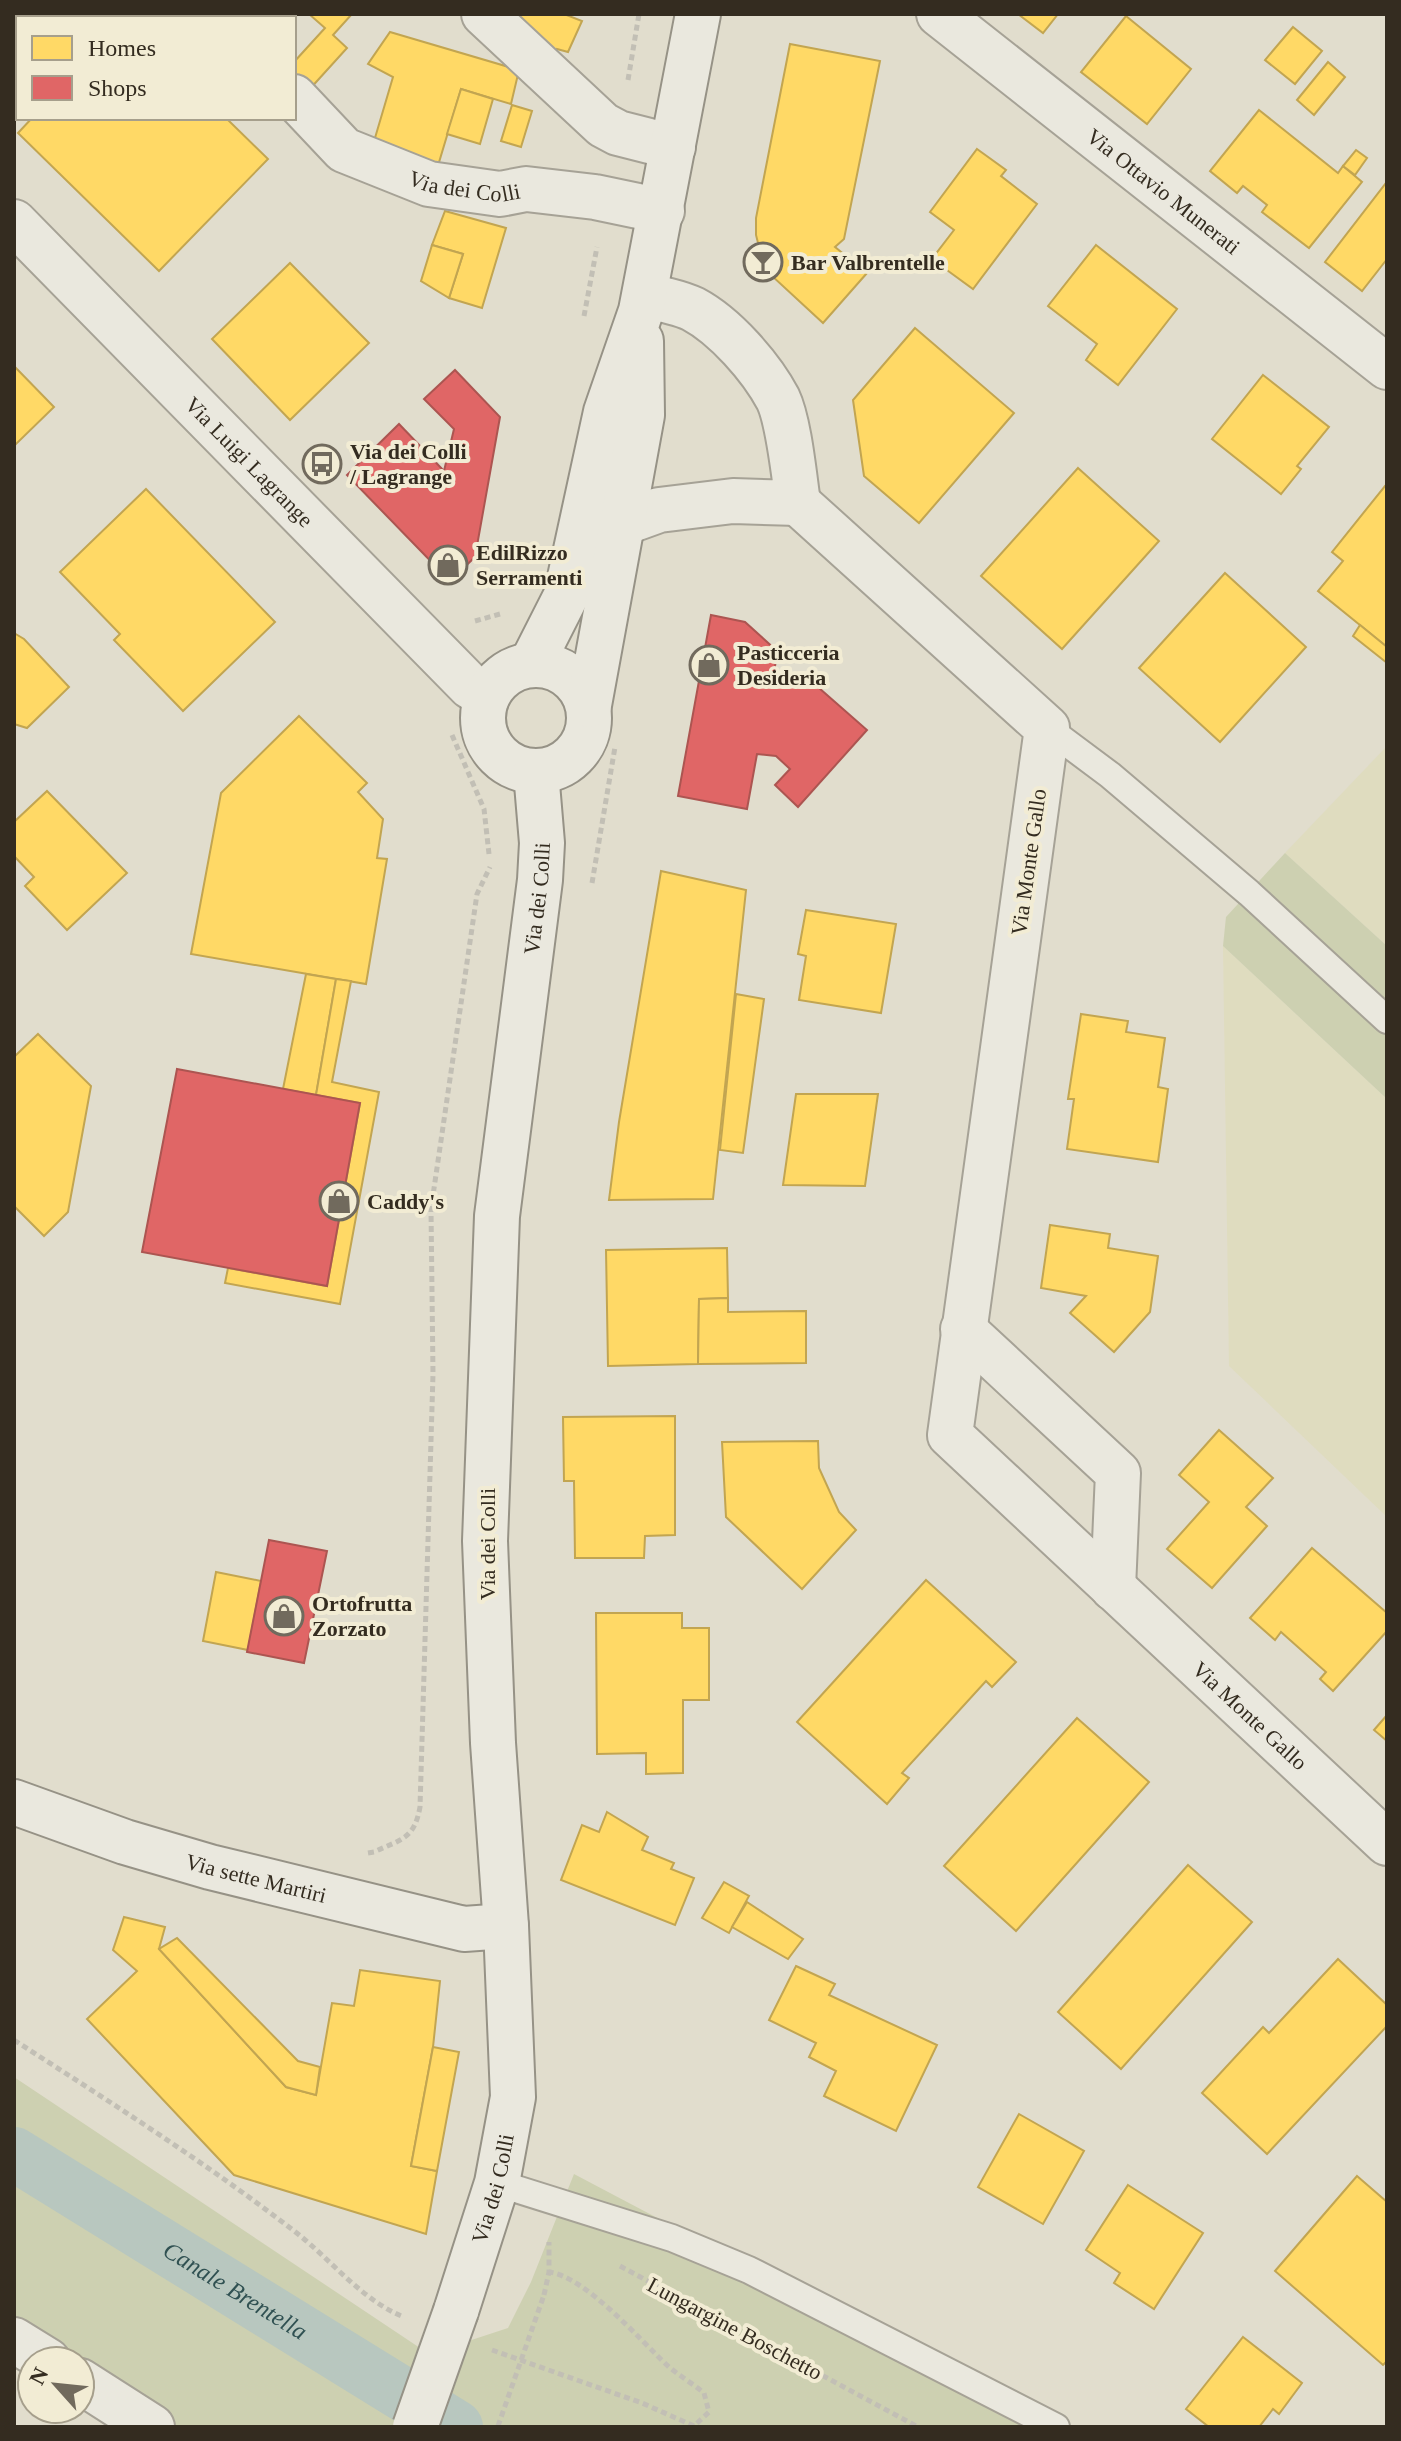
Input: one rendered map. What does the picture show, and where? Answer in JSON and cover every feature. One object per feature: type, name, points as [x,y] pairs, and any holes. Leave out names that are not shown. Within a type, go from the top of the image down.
[{"type":"street","points":[[484,14],[603,125],[618,133],[673,147]]},
{"type":"street","points":[[531,665],[566,596],[606,412],[643,303],[698,14]]},
{"type":"street","name":"Via Ottavio Munerati","points":[[939,14],[1387,367]]},
{"type":"street","name":"Via dei Colli","points":[[296,99],[344,150],[429,184],[500,194],[526,189],[595,197],[662,211]]},
{"type":"street","name":"Via Luigi Lagrange","points":[[14,222],[470,686],[487,697]]},
{"type":"street","points":[[643,303],[677,302],[695,310],[742,349],[779,400],[798,503],[1047,728]]},
{"type":"street","points":[[589,705],[576,682],[556,668],[531,665],[512,670],[497,681],[487,697],[483,714],[484,732],[503,761],[518,769],[536,772],[552,770],[567,762],[579,751],[587,737],[589,705],[642,415],[643,303]]},
{"type":"street","points":[[623,523],[659,510],[733,501],[798,503]]},
{"type":"street","name":"Via Monte Gallo","points":[[1047,728],[950,1435],[1387,1843]]},
{"type":"street","name":"Via dei Colli","points":[[415,2427],[494,2196],[513,2097],[485,1541],[497,1216],[540,880],[542,843],[536,772]]},
{"type":"street","points":[[963,1329],[1118,1473],[1113,1588]]},
{"type":"street","name":"Via sette Martiri","points":[[14,1802],[125,1842],[210,1867],[464,1929],[506,1926]]},
{"type":"street","points":[[96,2391],[152,2427]]},
{"type":"lane","points":[[1047,728],[1110,775],[1238,883],[1387,1020]]},
{"type":"lane","points":[[494,2196],[672,2238],[749,2270],[1056,2427]]},
{"type":"path","points":[[627,82],[639,14]]},
{"type":"path","points":[[359,1853],[374,1852],[411,1834],[420,1807],[433,1374],[431,1209],[477,894],[491,865],[484,809],[448,727]]},
{"type":"path","points":[[591,894],[615,746]]},
{"type":"path","points":[[498,2427],[544,2295],[549,2272],[549,2238],[561,2239]]},
{"type":"path","name":"Lungargine Boschetto","points":[[608,2260],[918,2427]]},
{"type":"shaded area","points":[[1387,746],[1387,946],[1285,853]]},
{"type":"shaded area","points":[[1223,946],[1387,1099],[1387,1517],[1229,1366]]},
{"type":"green space","points":[[1285,853],[1387,946],[1387,1099],[1223,946],[1226,917]]},
{"type":"green space","points":[[14,2077],[429,2354],[508,2328],[531,2282],[574,2174],[1054,2427],[144,2427],[96,2378],[96,2345],[33,2345],[14,2331]]},
{"type":"building: Homes","points":[[309,14],[352,14],[333,35],[347,48],[308,91],[296,80],[296,60],[325,28]]},
{"type":"building: Homes","points":[[496,14],[564,14],[582,21],[568,52],[557,49],[551,65]]},
{"type":"building: Homes","points":[[1018,14],[1058,14],[1043,33]]},
{"type":"building: Homes","points":[[1126,16],[1191,69],[1147,124],[1081,72]]},
{"type":"building: Homes","points":[[1293,27],[1322,51],[1295,84],[1265,60]]},
{"type":"building: Homes","points":[[390,32],[519,70],[511,104],[461,89],[437,169],[372,148],[393,77],[368,64]]},
{"type":"building: Homes","points":[[790,44],[880,61],[844,239],[835,247],[867,273],[823,323],[772,276],[761,255],[756,235],[756,218]]},
{"type":"building: Homes","points":[[1328,62],[1345,77],[1314,115],[1297,100]]},
{"type":"building: Homes","points":[[461,89],[493,99],[480,144],[447,134]]},
{"type":"building: Homes","points":[[512,105],[532,111],[521,147],[501,141]]},
{"type":"building: Homes","points":[[1259,110],[1338,173],[1343,166],[1362,182],[1309,248],[1262,212],[1267,205],[1243,186],[1237,193],[1210,171]]},
{"type":"building: Homes","points":[[30,120],[228,120],[268,159],[159,271],[18,133]]},
{"type":"building: Homes","points":[[977,149],[1006,170],[1001,176],[1037,204],[973,289],[940,265],[936,270],[928,264],[954,230],[930,212]]},
{"type":"building: Homes","points":[[1356,150],[1367,158],[1355,175],[1343,166]]},
{"type":"building: Homes","points":[[1386,183],[1387,259],[1362,291],[1325,262]]},
{"type":"building: Homes","points":[[445,211],[506,228],[482,308],[449,298],[463,254],[432,245]]},
{"type":"building: Homes","points":[[432,245],[463,254],[449,298],[421,281]]},
{"type":"building: Homes","points":[[1096,245],[1177,309],[1118,385],[1086,360],[1097,344],[1048,306]]},
{"type":"building: Homes","points":[[290,263],[369,343],[290,420],[212,339]]},
{"type":"building: Homes","points":[[915,328],[1014,413],[919,523],[864,476],[853,400]]},
{"type":"building: Homes","points":[[14,366],[54,407],[14,446]]},
{"type":"building: Homes","points":[[1263,375],[1329,427],[1297,466],[1301,469],[1281,494],[1212,439]]},
{"type":"building: Homes","points":[[1078,468],[1159,541],[1062,649],[981,576]]},
{"type":"building: Homes","points":[[1385,486],[1387,647],[1318,591],[1343,561],[1332,552]]},
{"type":"building: Homes","points":[[146,489],[275,622],[183,711],[114,640],[120,634],[60,572]]},
{"type":"building: Homes","points":[[1225,573],[1306,647],[1220,742],[1139,668]]},
{"type":"building: Homes","points":[[1360,625],[1387,647],[1387,663],[1353,636]]},
{"type":"building: Homes","points":[[14,633],[24,639],[69,687],[27,728],[14,724]]},
{"type":"building: Homes","points":[[299,716],[367,783],[358,792],[383,819],[377,858],[387,859],[366,984],[191,954],[221,793]]},
{"type":"building: Homes","points":[[47,791],[127,873],[67,930],[25,886],[34,877],[14,856],[14,822]]},
{"type":"building: Homes","points":[[661,871],[746,890],[713,1199],[609,1200],[619,1122]]},
{"type":"building: Homes","points":[[806,910],[896,924],[881,1013],[799,1000],[806,956],[798,954]]},
{"type":"building: Homes","points":[[306,974],[336,979],[316,1095],[283,1089]]},
{"type":"building: Homes","points":[[336,979],[351,981],[332,1082],[379,1092],[340,1304],[225,1283],[228,1268],[327,1286],[360,1103],[316,1095]]},
{"type":"building: Homes","points":[[736,994],[764,999],[743,1153],[720,1150]]},
{"type":"building: Homes","points":[[1081,1014],[1128,1021],[1126,1032],[1165,1038],[1158,1087],[1168,1089],[1158,1162],[1067,1149],[1074,1099],[1068,1099]]},
{"type":"building: Homes","points":[[38,1034],[91,1086],[68,1212],[44,1236],[14,1206],[14,1057]]},
{"type":"building: Homes","points":[[796,1094],[878,1094],[865,1186],[783,1185]]},
{"type":"building: Homes","points":[[1050,1225],[1110,1234],[1108,1248],[1158,1256],[1150,1312],[1114,1352],[1070,1313],[1086,1296],[1041,1288]]},
{"type":"building: Homes","points":[[727,1248],[728,1298],[699,1299],[698,1364],[608,1366],[606,1250]]},
{"type":"building: Homes","points":[[728,1298],[728,1312],[806,1311],[806,1363],[698,1364],[699,1299]]},
{"type":"building: Homes","points":[[675,1416],[675,1535],[645,1536],[644,1558],[575,1558],[574,1481],[564,1481],[563,1417]]},
{"type":"building: Homes","points":[[1219,1430],[1273,1478],[1246,1507],[1267,1526],[1212,1588],[1167,1549],[1209,1502],[1179,1475]]},
{"type":"building: Homes","points":[[818,1441],[819,1468],[839,1512],[856,1530],[802,1589],[726,1517],[722,1442]]},
{"type":"building: Homes","points":[[1312,1548],[1387,1613],[1387,1631],[1333,1691],[1320,1679],[1326,1672],[1281,1632],[1275,1640],[1250,1618]]},
{"type":"building: Homes","points":[[216,1572],[261,1581],[248,1650],[203,1641]]},
{"type":"building: Homes","points":[[926,1580],[1016,1662],[992,1687],[986,1681],[902,1773],[909,1778],[887,1804],[797,1722]]},
{"type":"building: Homes","points":[[596,1613],[682,1613],[682,1628],[709,1628],[709,1700],[683,1700],[683,1773],[646,1774],[646,1753],[597,1754]]},
{"type":"building: Homes","points":[[1387,1715],[1387,1741],[1374,1730]]},
{"type":"building: Homes","points":[[1077,1718],[1149,1782],[1016,1931],[944,1866]]},
{"type":"building: Homes","points":[[607,1812],[648,1837],[642,1850],[674,1863],[671,1869],[694,1878],[675,1925],[561,1880],[582,1825],[599,1832]]},
{"type":"building: Homes","points":[[1188,1865],[1252,1922],[1121,2069],[1058,2012]]},
{"type":"building: Homes","points":[[724,1882],[749,1896],[729,1933],[702,1918]]},
{"type":"building: Homes","points":[[747,1902],[803,1939],[788,1959],[732,1927]]},
{"type":"building: Homes","points":[[124,1917],[165,1927],[159,1949],[286,2087],[316,2095],[332,2003],[354,2006],[360,1970],[440,1981],[433,2047],[411,2166],[437,2171],[426,2234],[234,2175],[87,2019],[137,1971],[113,1950]]},
{"type":"building: Homes","points":[[177,1938],[298,2061],[320,2067],[316,2095],[286,2087],[159,1949]]},
{"type":"building: Homes","points":[[1338,1959],[1387,2005],[1387,2026],[1267,2154],[1202,2093],[1263,2027],[1269,2033]]},
{"type":"building: Homes","points":[[796,1966],[835,1984],[829,1995],[937,2045],[896,2131],[824,2096],[836,2071],[809,2057],[816,2043],[769,2020]]},
{"type":"building: Homes","points":[[433,2047],[459,2052],[437,2171],[411,2166]]},
{"type":"building: Homes","points":[[1019,2114],[1084,2151],[1043,2224],[978,2187]]},
{"type":"building: Homes","points":[[1357,2176],[1387,2202],[1387,2361],[1383,2365],[1275,2271]]},
{"type":"building: Homes","points":[[1128,2185],[1203,2233],[1154,2309],[1114,2283],[1120,2273],[1086,2250]]},
{"type":"building: Homes","points":[[1243,2337],[1302,2383],[1279,2414],[1273,2409],[1259,2427],[1209,2427],[1186,2409]]},
{"type":"building: Shops","points":[[455,370],[500,417],[475,557],[450,581],[347,475],[399,424],[444,471],[454,429],[424,399]]},
{"type":"building: Shops","points":[[711,615],[745,622],[777,651],[773,682],[805,688],[811,681],[867,730],[798,807],[775,785],[790,769],[776,756],[757,754],[747,809],[678,796]]},
{"type":"building: Shops","points":[[177,1069],[360,1103],[327,1286],[142,1252]]},
{"type":"building: Shops","name":"Ortofrutta Zorzato","points":[[269,1540],[327,1551],[304,1663],[247,1652]]},
{"type":"waterway","name":"Canale Brentella","points":[[14,2154],[456,2427]]},
{"type":"place","name":"Bar Valbrentelle","points":[[763,262]]},
{"type":"place","name":"Via dei Colli / Lagrange","points":[[322,464]]},
{"type":"place","name":"EdilRizzo Serramenti","points":[[448,565]]},
{"type":"place","name":"Pasticceria Desideria","points":[[709,665]]},
{"type":"place","name":"Caddy's","points":[[339,1201]]},
{"type":"place","name":"Ortofrutta Zorzato","points":[[284,1616]]}]
